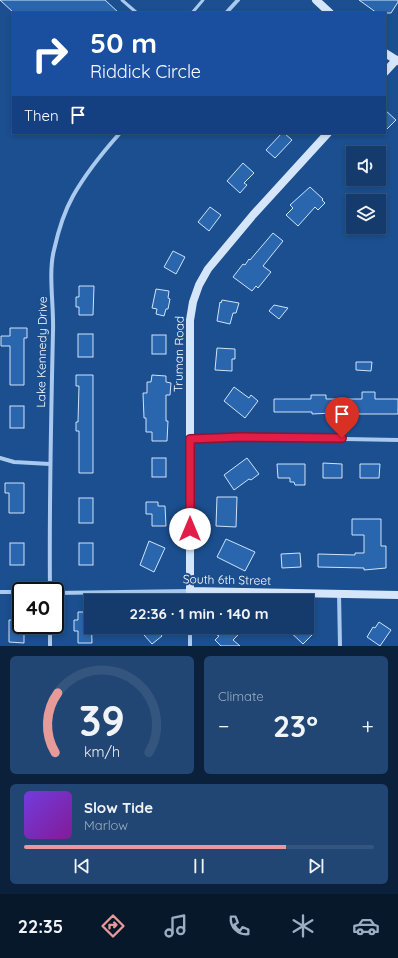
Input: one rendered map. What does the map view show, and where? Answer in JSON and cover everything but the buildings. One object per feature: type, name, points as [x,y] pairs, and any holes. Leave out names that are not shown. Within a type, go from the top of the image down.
[{"type":"street","points":[[227,12],[238,0]]},
{"type":"street","points":[[316,0],[329,12]]},
{"type":"street","points":[[386,54],[397,60],[386,71]]},
{"type":"street","name":"Lake Kennedy Drive","points":[[50,582],[50,464],[54,318],[52,272],[53,252],[73,196],[99,156],[119,134]]},
{"type":"street","name":"Truman Road","points":[[190,591],[190,320],[193,302],[199,285],[208,270],[253,215],[327,134]]},
{"type":"street","points":[[190,439],[249,437],[398,440]]},
{"type":"street","points":[[0,458],[14,462],[50,464]]},
{"type":"street","name":"South 6th Street","points":[[64,593],[190,591],[398,594]]},
{"type":"street","points":[[0,592],[12,592]]},
{"type":"street","points":[[339,593],[340,646]]},
{"type":"street","points":[[50,634],[50,646]]},
{"type":"street","points":[[190,634],[190,646]]},
{"type":"lane","points":[[122,0],[136,12]]},
{"type":"lane","points":[[193,12],[203,0]]},
{"type":"route","points":[[190,529],[190,439],[241,437],[342,438]]}]
